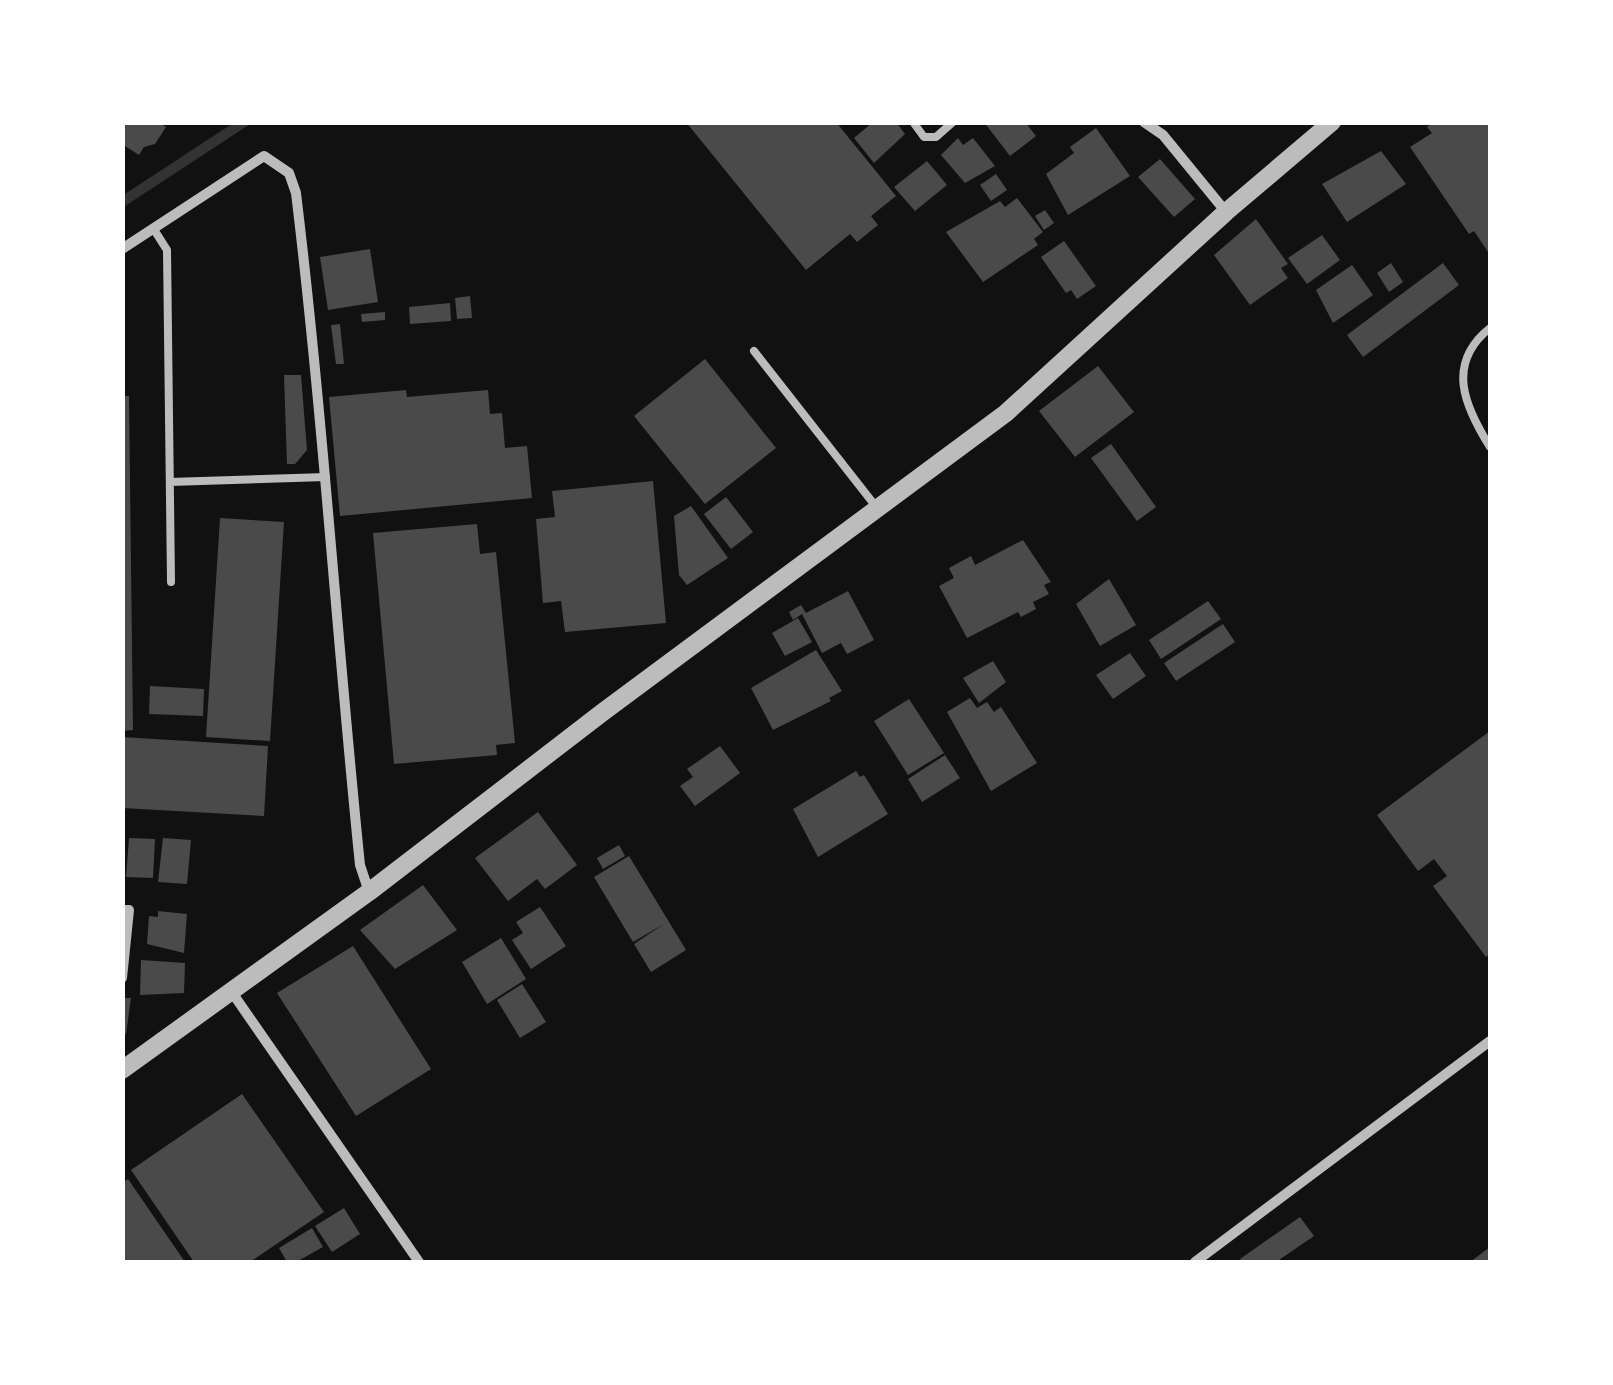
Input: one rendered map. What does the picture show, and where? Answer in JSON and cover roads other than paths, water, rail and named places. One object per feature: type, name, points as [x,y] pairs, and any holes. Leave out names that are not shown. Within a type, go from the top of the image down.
[{"type":"street","points":[[1144,122],[1162,135],[1226,212]]},
{"type":"street","points":[[122,1070],[369,892],[1006,413],[1226,212],[1332,122]]},
{"type":"street","points":[[122,249],[264,156],[289,173],[300,228],[326,476],[328,557],[360,865],[369,892]]},
{"type":"street","points":[[122,910],[129,910],[122,978]]},
{"type":"street","points":[[231,991],[419,1262]]},
{"type":"street","points":[[1195,1262],[1490,1041]]},
{"type":"lane","points":[[913,122],[924,136],[936,137],[952,122]]},
{"type":"lane","points":[[153,228],[167,250],[171,582]]},
{"type":"lane","points":[[1490,328],[1463,368],[1461,392],[1490,447]]},
{"type":"lane","points":[[754,352],[877,508]]},
{"type":"lane","points":[[170,482],[326,476]]},
{"type":"waterway","points":[[122,202],[244,122]]}]
